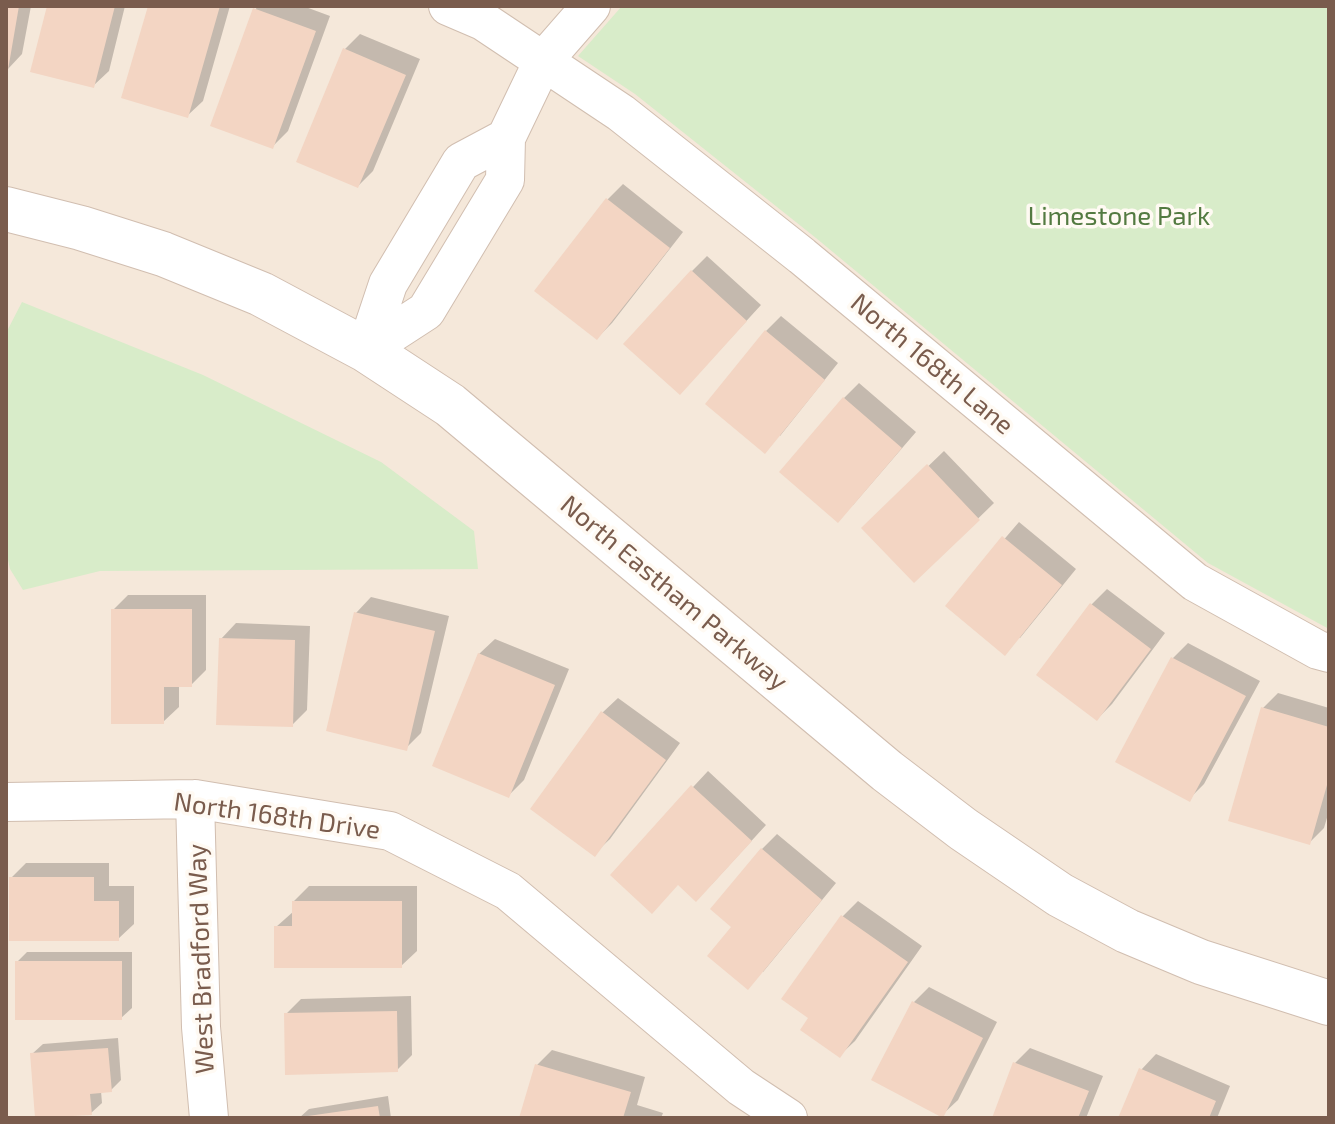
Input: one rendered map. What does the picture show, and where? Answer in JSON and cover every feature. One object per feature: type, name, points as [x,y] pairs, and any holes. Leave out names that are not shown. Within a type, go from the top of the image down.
[{"type":"street","name":"North 168th Lane","points":[[448,6],[483,21],[621,113],[802,256],[1195,582],[1318,650],[1329,653]]},
{"type":"street","points":[[366,350],[388,284],[461,162],[506,138],[543,61],[591,6]]},
{"type":"street","name":"North Eastham Parkway","points":[[6,209],[81,228],[163,254],[261,294],[366,350],[450,405],[887,771],[963,829],[1060,895],[1127,931],[1201,962],[1329,1003]]},
{"type":"street","name":"North 168th Drive","points":[[6,802],[195,799],[390,831],[508,891],[737,1103],[788,1118]]},
{"type":"street","name":"West Bradford Way","points":[[195,799],[201,1027],[209,1118]]},
{"type":"shaded area","points":[[6,6],[1329,6],[1329,1118],[6,1118]]},
{"type":"green space","name":"Limestone Park","points":[[622,6],[1329,6],[1329,629],[1208,563],[816,238],[635,94],[578,56]]},
{"type":"green space","points":[[22,302],[203,375],[381,462],[474,531],[478,569],[100,571],[23,590],[10,569],[6,551],[6,333]]},
{"type":"building","points":[[6,6],[19,6],[8,70],[6,70]]},
{"type":"building","points":[[47,6],[115,6],[94,88],[30,72]]},
{"type":"building","points":[[148,6],[220,6],[188,118],[121,98]]},
{"type":"building","points":[[253,8],[316,31],[273,149],[210,126]]},
{"type":"building","points":[[343,48],[406,75],[358,188],[296,162]]},
{"type":"building","points":[[606,198],[670,248],[597,340],[534,291]]},
{"type":"building","points":[[691,270],[747,321],[680,395],[623,344]]},
{"type":"building","points":[[765,330],[825,380],[765,454],[705,404]]},
{"type":"building","points":[[843,397],[902,448],[838,523],[779,472]]},
{"type":"building","points":[[927,464],[980,520],[914,583],[861,528]]},
{"type":"building","points":[[1002,536],[1062,585],[1005,656],[945,606]]},
{"type":"building","points":[[1090,603],[1151,649],[1097,721],[1036,675]]},
{"type":"building","points":[[111,609],[192,609],[192,687],[164,687],[164,724],[111,724]]},
{"type":"building","points":[[354,612],[435,631],[407,751],[326,731]]},
{"type":"building","points":[[219,638],[295,640],[293,727],[216,725]]},
{"type":"building","points":[[478,653],[555,685],[509,798],[432,766]]},
{"type":"building","points":[[1171,657],[1246,696],[1190,802],[1115,762]]},
{"type":"building","points":[[1261,707],[1329,727],[1329,778],[1310,845],[1228,821]]},
{"type":"building","points":[[601,711],[666,760],[595,857],[530,809]]},
{"type":"building","points":[[691,785],[752,841],[696,902],[678,885],[652,914],[610,875]]},
{"type":"building","points":[[761,848],[822,900],[748,990],[707,956],[731,927],[710,909]]},
{"type":"building","points":[[9,877],[94,877],[94,901],[119,901],[119,941],[9,941]]},
{"type":"building","points":[[292,901],[402,901],[402,968],[274,968],[274,926],[292,926]]},
{"type":"building","points":[[841,915],[908,962],[840,1058],[800,1030],[808,1018],[781,999]]},
{"type":"building","points":[[15,961],[122,961],[122,1020],[15,1020]]},
{"type":"building","points":[[912,1001],[983,1038],[943,1118],[871,1080]]},
{"type":"building","points":[[397,1011],[398,1072],[285,1075],[284,1013]]},
{"type":"building","points":[[108,1048],[112,1092],[90,1094],[92,1115],[35,1118],[30,1053]]},
{"type":"building","points":[[1013,1062],[1089,1091],[1078,1118],[992,1118]]},
{"type":"building","points":[[535,1064],[631,1092],[623,1118],[519,1118]]},
{"type":"building","points":[[1139,1068],[1216,1101],[1209,1118],[1118,1118]]},
{"type":"building","points":[[378,1106],[380,1118],[308,1118],[308,1116]]}]
